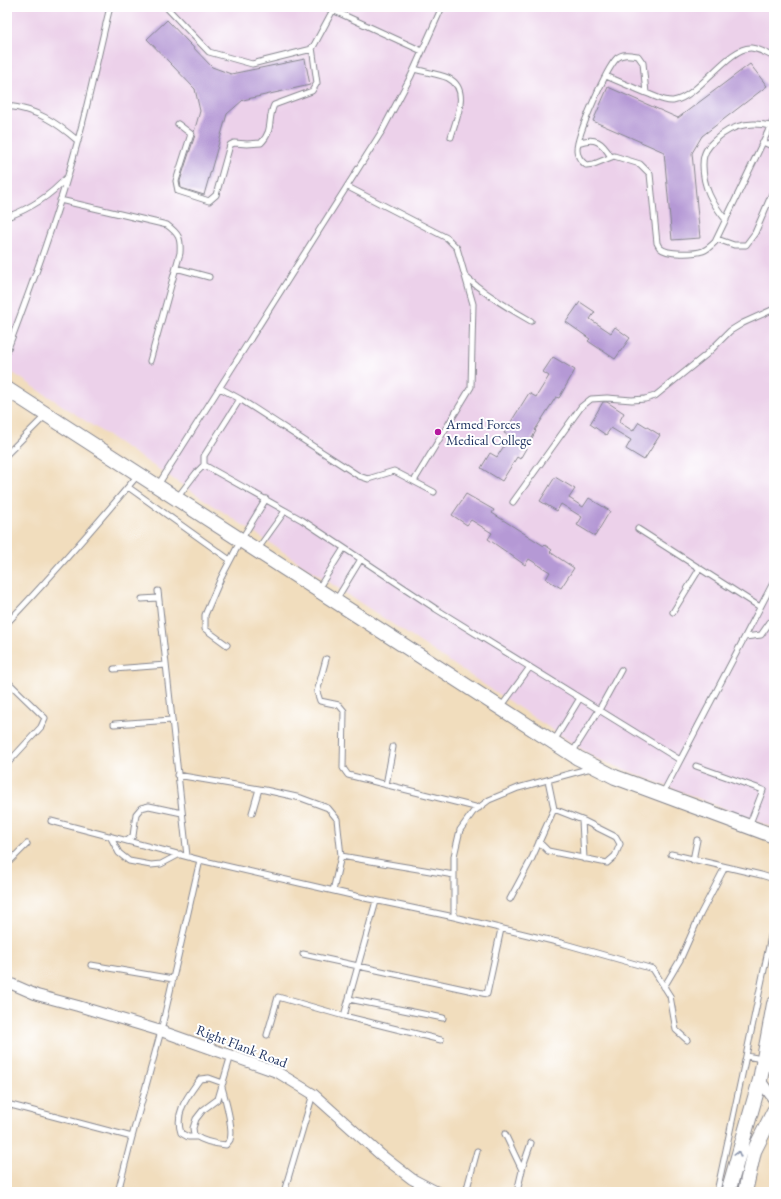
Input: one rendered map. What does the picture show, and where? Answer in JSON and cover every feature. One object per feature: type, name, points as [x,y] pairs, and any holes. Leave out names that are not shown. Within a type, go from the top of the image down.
[{"type":"street","points":[[7,388],[176,499],[572,754],[615,777],[774,836]]},
{"type":"street","name":"Right Flank Road","points":[[7,982],[37,996],[78,1006],[161,1031],[277,1072],[313,1094],[381,1155],[412,1179],[437,1192]]},
{"type":"street","points":[[723,1189],[760,1080],[774,1004]]},
{"type":"street","points":[[760,1080],[774,1100]]},
{"type":"street","points":[[745,1192],[754,1152],[774,1111]]},
{"type":"lane","points":[[7,351],[60,200],[78,141],[110,7]]},
{"type":"lane","points":[[168,7],[168,9],[209,52],[252,64],[312,48],[333,10]]},
{"type":"lane","points":[[326,7],[422,51]]},
{"type":"lane","points":[[158,487],[382,132],[414,69],[442,7]]},
{"type":"lane","points":[[178,124],[191,134],[176,181],[178,191],[209,201],[216,195],[230,145],[234,143],[261,143],[266,138],[270,129],[270,113],[274,105],[312,91],[317,83],[312,47]]},
{"type":"lane","points":[[606,76],[664,100],[673,101],[686,95],[702,84],[725,62],[742,50],[751,48],[774,57]]},
{"type":"lane","points":[[646,93],[642,63],[638,56],[627,54],[618,58],[606,76],[579,136],[577,150],[580,160],[586,165],[594,164],[614,156],[640,164],[650,174],[657,243],[661,249],[671,253],[701,252],[710,247],[717,239],[774,118]]},
{"type":"lane","points":[[414,69],[448,78],[457,85],[461,93],[461,102],[451,137]]},
{"type":"lane","points":[[7,106],[36,112],[62,127],[78,141]]},
{"type":"lane","points":[[726,220],[715,207],[706,190],[703,175],[704,155],[712,142],[730,129],[744,124],[761,124],[770,126]]},
{"type":"lane","points":[[578,142],[586,140],[596,141],[602,144],[611,157]]},
{"type":"lane","points":[[763,142],[774,146]]},
{"type":"lane","points":[[7,217],[34,205],[57,189],[67,176]]},
{"type":"lane","points":[[348,187],[447,238],[457,248],[473,304],[471,387],[414,481]]},
{"type":"lane","points":[[717,239],[734,245],[746,244],[755,233],[774,189]]},
{"type":"lane","points":[[60,200],[167,225],[176,231],[181,241],[180,253],[150,361]]},
{"type":"lane","points":[[176,268],[208,277]]},
{"type":"lane","points":[[465,276],[497,301],[531,321]]},
{"type":"lane","points":[[514,502],[581,407],[586,403],[592,399],[607,398],[632,400],[645,399],[655,396],[707,354],[730,331],[743,323],[774,310]]},
{"type":"lane","points":[[220,388],[240,399],[359,476],[368,479],[394,470],[434,492]]},
{"type":"lane","points":[[176,499],[204,465],[204,456],[240,399]]},
{"type":"lane","points":[[7,454],[48,414]]},
{"type":"lane","points":[[204,465],[302,520],[436,609],[680,760]]},
{"type":"lane","points":[[7,623],[84,539],[139,474]]},
{"type":"lane","points":[[128,487],[230,560]]},
{"type":"lane","points":[[227,646],[205,629],[204,615],[240,540],[266,500]]},
{"type":"lane","points":[[256,550],[286,511]]},
{"type":"lane","points":[[638,528],[760,607]]},
{"type":"lane","points":[[318,590],[344,548]]},
{"type":"lane","points":[[335,601],[361,559]]},
{"type":"lane","points":[[673,612],[700,568]]},
{"type":"lane","points":[[662,794],[774,581]]},
{"type":"lane","points":[[158,590],[187,856]]},
{"type":"lane","points":[[142,599],[158,598]]},
{"type":"lane","points":[[745,637],[762,635],[770,622],[774,622]]},
{"type":"lane","points":[[326,659],[317,692],[320,701],[339,704],[344,711],[343,768],[348,775],[479,808]]},
{"type":"lane","points":[[114,669],[166,665]]},
{"type":"lane","points":[[500,708],[530,666]]},
{"type":"lane","points":[[572,754],[621,670]]},
{"type":"lane","points":[[7,681],[45,718],[41,727],[7,764]]},
{"type":"lane","points":[[554,742],[580,698]]},
{"type":"lane","points":[[114,724],[172,720]]},
{"type":"lane","points":[[386,785],[393,747]]},
{"type":"lane","points":[[696,766],[763,790],[749,827]]},
{"type":"lane","points":[[454,917],[454,856],[460,830],[473,812],[489,800],[518,788],[596,767]]},
{"type":"lane","points":[[177,775],[301,798],[328,808],[337,819],[341,856],[333,891]]},
{"type":"lane","points":[[510,899],[554,809],[548,780]]},
{"type":"lane","points":[[252,813],[259,789]]},
{"type":"lane","points":[[127,841],[133,836],[136,814],[141,808],[149,806],[182,813]]},
{"type":"lane","points":[[539,842],[548,851],[584,859],[607,863],[615,856],[620,844],[616,837],[582,820],[554,809]]},
{"type":"lane","points":[[582,820],[584,859]]},
{"type":"lane","points":[[51,821],[200,860],[376,901],[454,917],[565,944],[653,969],[670,996],[676,1030],[687,1040]]},
{"type":"lane","points":[[110,836],[119,853],[129,861],[151,865],[161,864],[180,854]]},
{"type":"lane","points":[[692,860],[697,840]]},
{"type":"lane","points":[[7,864],[27,844]]},
{"type":"lane","points":[[670,854],[774,879]]},
{"type":"lane","points":[[341,856],[454,874]]},
{"type":"lane","points":[[118,1192],[161,1031],[200,860]]},
{"type":"lane","points":[[664,987],[680,960],[700,915],[725,867]]},
{"type":"lane","points":[[344,1016],[376,901]]},
{"type":"lane","points":[[723,1189],[746,1056],[774,922]]},
{"type":"lane","points":[[304,954],[487,994],[501,929]]},
{"type":"lane","points":[[91,965],[173,979]]},
{"type":"lane","points":[[267,1035],[278,997],[344,1016],[441,1040]]},
{"type":"lane","points":[[349,998],[443,1018]]},
{"type":"lane","points":[[196,1136],[188,1137],[181,1133],[178,1126],[178,1119],[182,1106],[200,1079],[209,1078],[222,1085],[229,1111],[230,1140],[226,1144],[215,1144],[203,1141],[196,1136],[194,1135],[194,1128],[196,1119],[203,1110],[218,1098],[222,1085],[231,1055]]},
{"type":"lane","points":[[746,1056],[763,1060]]},
{"type":"lane","points":[[284,1192],[313,1094]]},
{"type":"lane","points":[[7,1104],[132,1137]]},
{"type":"lane","points":[[505,1134],[522,1170]]},
{"type":"lane","points":[[517,1192],[522,1170],[531,1143]]},
{"type":"lane","points":[[466,1192],[477,1151]]},
{"type":"shaded area","name":"Armed Forces Medical College","points":[[7,7],[774,7],[774,828],[595,758],[7,369]]},
{"type":"building","points":[[167,20],[212,67],[231,74],[305,59],[310,85],[243,100],[227,114],[204,195],[181,188],[180,181],[195,135],[194,132],[200,111],[195,89],[147,39]]},
{"type":"building","points":[[750,64],[767,86],[702,136],[692,153],[700,238],[672,240],[664,152],[593,121],[608,87],[678,118]]},
{"type":"building","points":[[580,302],[595,312],[590,319],[611,333],[615,327],[630,338],[615,359],[588,341],[590,339],[566,322]]},
{"type":"building","points":[[553,357],[575,370],[559,398],[556,397],[535,430],[536,431],[520,459],[517,457],[502,481],[481,468],[490,453],[497,457],[510,436],[504,433],[529,393],[536,397],[549,376],[543,372]]},
{"type":"building","points":[[603,402],[607,402],[624,413],[619,422],[633,431],[639,422],[660,435],[644,460],[626,449],[631,440],[611,428],[606,435],[590,424]]},
{"type":"building","points":[[555,477],[575,489],[569,498],[583,507],[589,498],[610,511],[595,536],[577,525],[582,517],[561,504],[557,511],[540,501]]},
{"type":"building","points":[[466,494],[494,510],[492,513],[544,546],[545,545],[552,550],[550,552],[574,568],[561,588],[546,579],[550,572],[529,559],[525,565],[488,539],[492,533],[471,520],[467,525],[452,515]]},
{"type":"place","name":"Armed Forces Medical College","points":[[438,432]]}]
